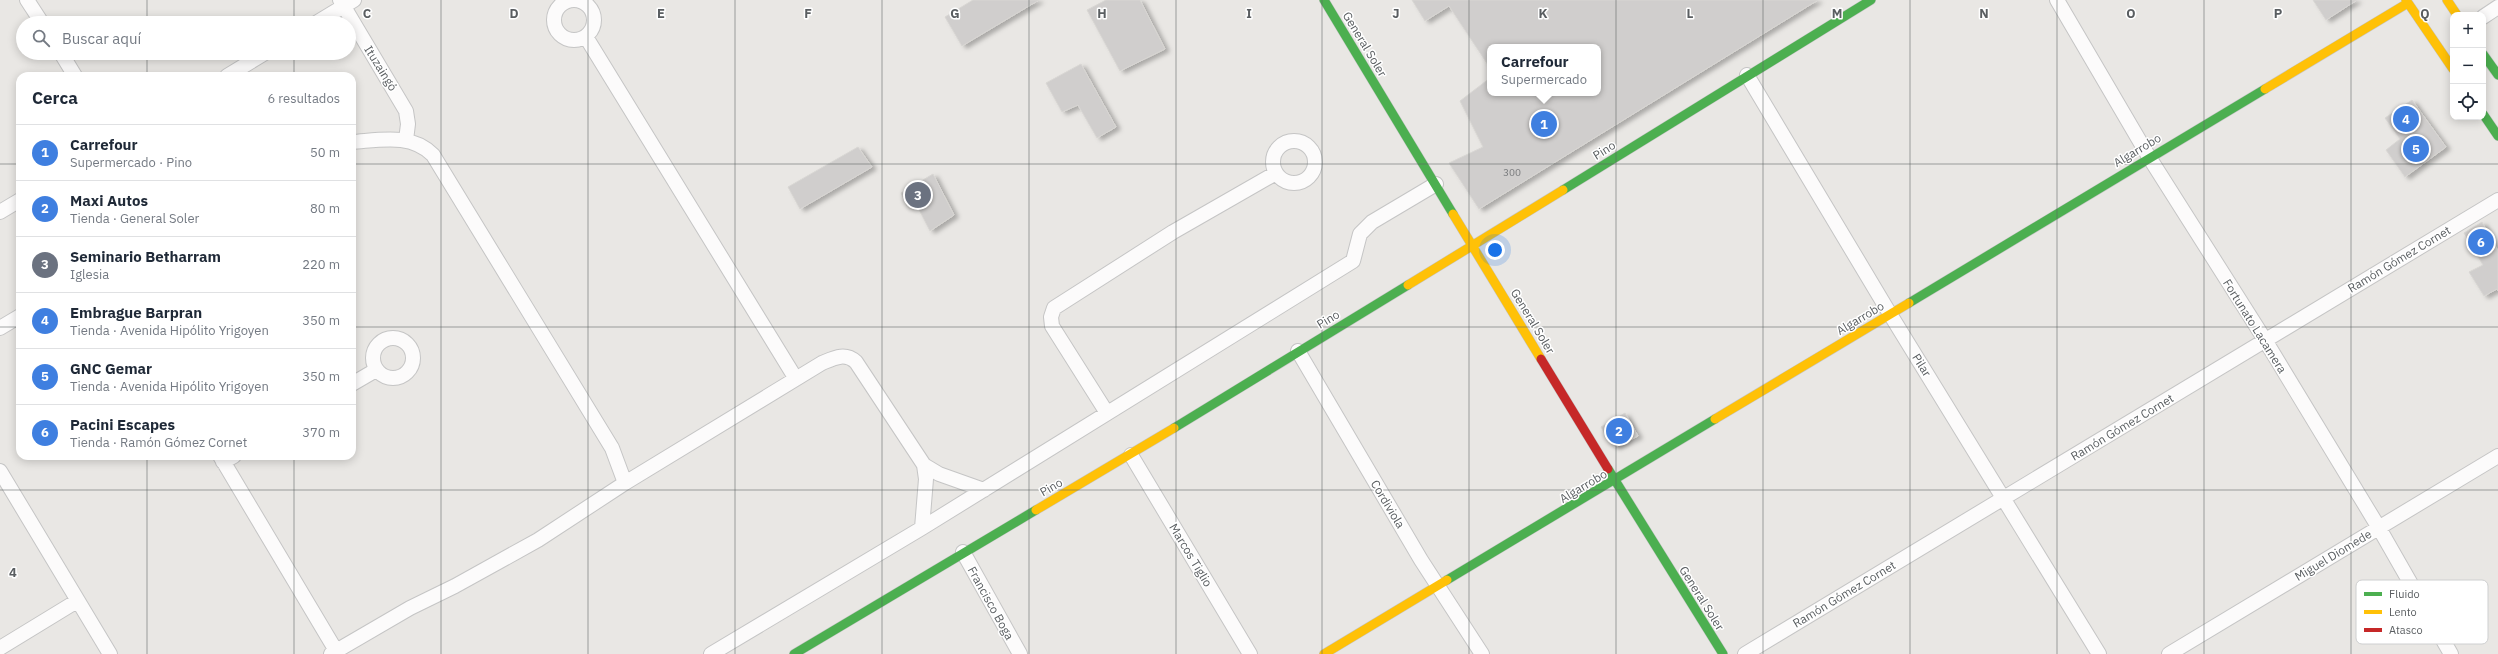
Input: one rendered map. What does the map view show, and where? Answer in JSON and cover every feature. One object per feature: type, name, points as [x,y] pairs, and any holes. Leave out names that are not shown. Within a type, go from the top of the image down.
[{"type":"street","points":[[27,0],[37,16]]},
{"type":"street","name":"General Soler","points":[[1324,0],[1474,244],[1615,481],[1723,654]]},
{"type":"street","name":"Pino","points":[[794,654],[963,552],[1131,455],[1871,0]]},
{"type":"street","name":"Fortunato Lacamera","points":[[2057,0],[2149,157],[2265,340],[2379,528],[2409,580]]},
{"type":"street","points":[[2447,0],[2455,12]]},
{"type":"street","points":[[2407,1],[2450,65]]},
{"type":"street","name":"Algarrobo","points":[[1324,654],[1615,481],[2407,1]]},
{"type":"street","points":[[326,16],[346,2]]},
{"type":"street","name":"Ituzaingó","points":[[346,2],[354,16]]},
{"type":"street","points":[[2486,15],[2498,7]]},
{"type":"street","name":"Ituzaingó","points":[[356,20],[406,110],[408,124],[406,140]]},
{"type":"street","points":[[586,37],[796,379]]},
{"type":"street","points":[[2486,58],[2498,75]]},
{"type":"street","points":[[66,60],[73,72]]},
{"type":"street","points":[[234,72],[253,60]]},
{"type":"street","name":"Pilar","points":[[1747,75],[1890,314],[2099,654]]},
{"type":"street","points":[[2486,118],[2498,136]]},
{"type":"street","points":[[356,142],[406,140],[423,144],[433,155],[612,448],[625,483]]},
{"type":"street","points":[[1107,413],[1052,326],[1051,317],[1054,308],[1173,232],[1276,173]]},
{"type":"street","points":[[711,654],[922,528],[1353,261],[1360,234],[1372,222],[1436,184]]},
{"type":"street","name":"Ramón Gómez Cornet","points":[[1745,654],[2498,200]]},
{"type":"street","points":[[0,212],[16,202]]},
{"type":"street","points":[[0,328],[16,318]]},
{"type":"street","name":"Cordiviola","points":[[1298,351],[1437,586],[1450,602],[1482,654]]},
{"type":"street","points":[[227,460],[335,653],[410,608],[455,586],[538,540],[625,483],[822,363],[841,356],[852,358],[924,464],[939,474],[984,490]]},
{"type":"street","points":[[356,382],[376,370]]},
{"type":"street","name":"Marcos Tiglio","points":[[1131,455],[1250,654]]},
{"type":"street","name":"Miguel Diomede","points":[[2169,654],[2498,456]]},
{"type":"street","points":[[922,528],[926,479],[924,464]]},
{"type":"street","points":[[0,471],[110,654]]},
{"type":"street","name":"Francisco Boga","points":[[963,552],[1020,654]]},
{"type":"street","points":[[0,648],[77,601]]},
{"type":"street","name":"Fortunato Lacamera","points":[[2445,644],[2451,654]]},
{"type":"building","points":[[973,0],[1039,0],[962,46],[945,17]]},
{"type":"building","points":[[1106,0],[1140,0],[1165,49],[1120,71],[1087,10]]},
{"type":"building","points":[[1412,0],[1818,0],[1479,209],[1449,163],[1483,147],[1460,101],[1487,80],[1487,96],[1601,96],[1601,44],[1487,44],[1487,63],[1449,6],[1425,21]]},
{"type":"building","points":[[2313,0],[2357,0],[2326,20]]},
{"type":"building","points":[[1081,64],[1116,127],[1097,138],[1078,105],[1062,112],[1046,83]]},
{"type":"building","points":[[2412,100],[2446,147],[2405,177],[2386,150],[2400,139],[2385,118]]},
{"type":"building","points":[[858,147],[872,167],[800,209],[788,187]]},
{"type":"building","points":[[933,174],[954,215],[930,231],[915,202],[907,206],[901,193]]},
{"type":"building","points":[[2482,222],[2498,251],[2498,291],[2497,289],[2484,296],[2469,272],[2483,265],[2464,233]]},
{"type":"building","points":[[1625,413],[1638,436],[1615,447],[1610,443],[1601,427]]},
{"type":"traffic: fast","points":[[1324,0],[1453,214]]},
{"type":"traffic: fast","points":[[1563,190],[1871,0]]},
{"type":"traffic: fast","points":[[2486,58],[2498,75]]},
{"type":"traffic: fast","points":[[1909,303],[2265,89]]},
{"type":"traffic: fast","points":[[2486,118],[2498,136]]},
{"type":"traffic: fast","points":[[1174,428],[1408,285]]},
{"type":"traffic: fast","points":[[1447,580],[1715,419]]},
{"type":"traffic: fast","points":[[1608,469],[1723,654]]},
{"type":"traffic: fast","points":[[794,654],[1036,510]]},
{"type":"traffic: slow","points":[[2406,0],[2450,65]]},
{"type":"traffic: slow","points":[[2447,0],[2455,12]]},
{"type":"traffic: slow","points":[[2265,89],[2408,3]]},
{"type":"traffic: slow","points":[[1408,285],[1563,190]]},
{"type":"traffic: slow","points":[[1453,214],[1541,359]]},
{"type":"traffic: slow","points":[[1715,419],[1909,303]]},
{"type":"traffic: slow","points":[[1036,510],[1174,428]]},
{"type":"traffic: slow","points":[[1324,654],[1447,580]]},
{"type":"traffic: jam","points":[[1541,359],[1608,469]]},
{"type":"place","name":"Embrague Barpran","points":[[2406,119]]},
{"type":"place","name":"Carrefour","points":[[1544,124]]},
{"type":"place","name":"GNC Gemar","points":[[2416,149]]},
{"type":"place","name":"Seminario Betharram","points":[[918,195]]},
{"type":"place","name":"Pacini Escapes","points":[[2481,242]]},
{"type":"place","name":"Maxi Autos","points":[[1619,431]]}]
